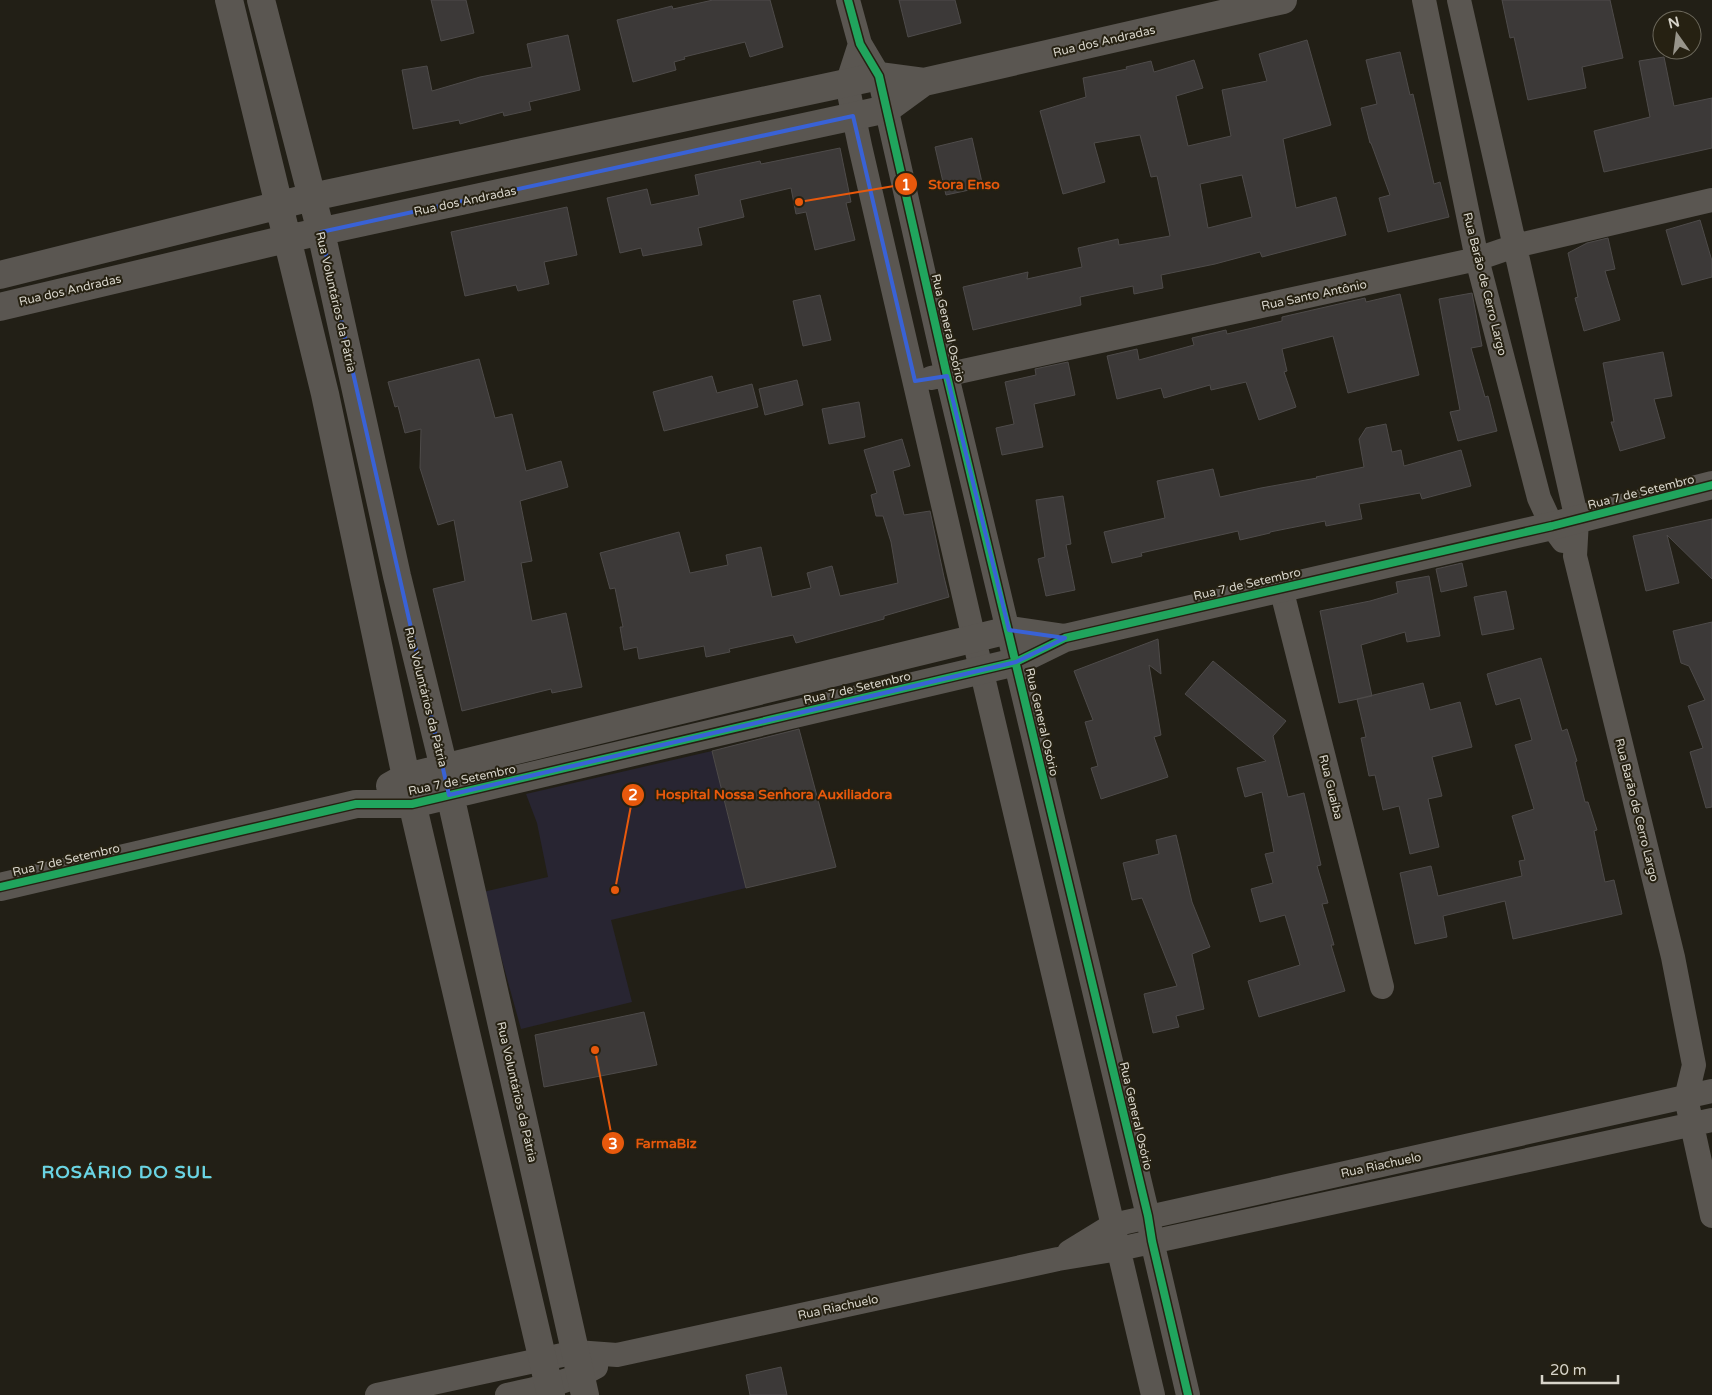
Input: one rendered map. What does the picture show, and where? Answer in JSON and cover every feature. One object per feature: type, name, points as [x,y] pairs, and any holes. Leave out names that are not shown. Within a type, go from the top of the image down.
[{"type":"street","points":[[229,0],[331,421],[412,804],[550,1390]]},
{"type":"street","name":"Rua Voluntários da Pátria","points":[[262,0],[321,232],[397,576],[444,768],[581,1374]]},
{"type":"street","name":"Rua General Osório","points":[[848,0],[860,44],[879,76],[948,376],[1148,1216],[1152,1241],[1188,1395]]},
{"type":"street","name":"Rua dos Andradas","points":[[0,274],[312,197],[879,76],[924,82],[1283,0]]},
{"type":"street","name":"Rua Barão de Cerro Largo","points":[[1424,0],[1477,259],[1539,498],[1565,523]]},
{"type":"street","name":"Rua Barão de Cerro Largo","points":[[1459,0],[1515,246],[1565,523],[1575,556],[1673,957],[1694,1065],[1686,1098],[1702,1122],[1712,1216]]},
{"type":"street","points":[[860,44],[847,84],[853,116],[974,639],[1153,1395]]},
{"type":"street","points":[[247,73],[278,64]]},
{"type":"street","name":"Rua dos Andradas","points":[[0,307],[286,239],[887,109],[924,82]]},
{"type":"street","points":[[674,120],[683,153]]},
{"type":"street","name":"Rua Santo Antônio","points":[[915,381],[948,376],[1477,259],[1515,246],[1712,200]]},
{"type":"street","points":[[117,246],[127,277]]},
{"type":"street","points":[[331,421],[361,415]]},
{"type":"street","name":"Rua 7 de Setembro","points":[[0,887],[356,804],[412,804],[982,671],[1016,662],[1065,638],[1565,523],[1712,486]]},
{"type":"street","points":[[365,584],[397,576]]},
{"type":"street","name":"Rua Guaíba","points":[[1281,588],[1382,987]]},
{"type":"street","name":"Rua 7 de Setembro","points":[[356,804],[406,777],[1010,630],[1065,638]]},
{"type":"street","points":[[679,711],[685,740]]},
{"type":"street","name":"Rua Barão de Cerro Largo","points":[[1694,1065],[1712,1090]]},
{"type":"street","name":"Rua Riachuelo","points":[[1058,1259],[1113,1225],[1686,1098],[1712,1090]]},
{"type":"street","name":"Rua Riachuelo","points":[[581,1374],[617,1355],[1058,1259],[1119,1249],[1702,1122]]},
{"type":"street","points":[[378,1395],[543,1359],[581,1374]]},
{"type":"street","points":[[507,1395],[550,1390],[581,1374]]},
{"type":"highlighted area","points":[[853,116],[915,381],[947,376],[1009,630],[1065,638],[1016,662],[449,795],[321,232]]},
{"type":"shaded area","points":[[712,751],[746,888],[611,920],[632,1002],[521,1029],[483,892],[548,877],[537,823],[526,794]]},
{"type":"building","points":[[431,0],[466,0],[474,33],[441,41]]},
{"type":"building","points":[[713,0],[770,0],[783,47],[750,57],[745,42],[684,57],[685,59],[674,62],[676,70],[633,82],[617,20],[672,6],[673,9]]},
{"type":"building","points":[[899,0],[955,0],[961,23],[908,37]]},
{"type":"building","points":[[1502,0],[1610,0],[1623,58],[1582,67],[1586,88],[1528,100],[1514,37],[1510,38]]},
{"type":"building","points":[[568,35],[580,90],[529,102],[531,110],[504,116],[503,112],[460,124],[459,120],[413,129],[402,70],[427,66],[432,91],[480,77],[532,67],[527,44]]},
{"type":"building","points":[[1307,40],[1331,125],[1283,139],[1296,208],[1336,197],[1346,235],[1262,257],[1260,252],[1215,264],[1161,275],[1163,288],[1134,294],[1133,286],[1080,297],[1081,305],[973,330],[963,287],[1028,272],[1027,279],[1082,267],[1078,248],[1118,239],[1119,245],[1170,236],[1157,176],[1151,177],[1140,135],[1094,143],[1105,182],[1063,194],[1040,111],[1086,97],[1083,78],[1127,69],[1126,67],[1151,61],[1154,72],[1194,60],[1203,88],[1176,96],[1188,146],[1231,136],[1222,90],[1267,81],[1259,54]],"holes":[[[1242,175],[1252,217],[1208,228],[1200,184]]]},
{"type":"building","points":[[1400,52],[1410,95],[1413,94],[1434,184],[1440,182],[1449,217],[1388,232],[1379,198],[1390,195],[1370,143],[1361,108],[1377,104],[1366,60]]},
{"type":"building","points":[[1652,59],[1665,60],[1674,106],[1712,98],[1712,148],[1604,172],[1594,131],[1650,117],[1639,61]]},
{"type":"building","points":[[972,138],[983,187],[946,195],[935,147]]},
{"type":"building","points":[[840,148],[851,202],[846,203],[855,240],[815,250],[806,212],[796,214],[791,188],[740,200],[744,217],[698,228],[702,245],[643,256],[641,248],[620,253],[607,198],[647,189],[651,205],[699,195],[695,175],[760,161],[761,164]]},
{"type":"building","points":[[567,207],[577,255],[544,262],[549,284],[518,291],[516,285],[465,296],[451,232]]},
{"type":"building","points":[[1700,220],[1712,261],[1712,277],[1682,285],[1666,230]]},
{"type":"building","points":[[1608,238],[1615,269],[1605,271],[1620,320],[1584,331],[1575,298],[1578,297],[1568,253],[1587,243]]},
{"type":"building","points":[[1472,293],[1482,346],[1471,348],[1485,397],[1488,396],[1497,431],[1458,441],[1450,412],[1460,410],[1439,299]]},
{"type":"building","points":[[1400,294],[1419,375],[1348,393],[1333,336],[1282,349],[1287,371],[1284,372],[1296,407],[1259,420],[1246,382],[1211,390],[1210,385],[1164,398],[1161,388],[1117,399],[1107,356],[1137,349],[1139,360],[1194,345],[1192,338],[1226,330],[1227,334],[1282,321],[1282,317],[1365,298],[1366,302]]},
{"type":"building","points":[[820,295],[831,340],[803,346],[793,301]]},
{"type":"building","points":[[1663,352],[1672,396],[1654,399],[1665,438],[1620,451],[1611,422],[1614,422],[1603,363]]},
{"type":"building","points":[[479,359],[495,418],[512,414],[526,471],[561,461],[568,487],[520,501],[532,561],[521,563],[532,621],[566,613],[582,687],[552,693],[551,689],[462,711],[433,589],[465,581],[454,520],[438,525],[420,468],[421,429],[405,433],[398,406],[395,407],[388,382]]},
{"type":"building","points":[[1068,362],[1075,395],[1034,404],[1043,447],[1002,455],[996,428],[1014,424],[1005,382],[1036,375],[1035,369]]},
{"type":"building","points":[[712,376],[717,393],[752,384],[758,407],[664,431],[653,392]]},
{"type":"building","points":[[797,380],[803,405],[765,415],[759,389]]},
{"type":"building","points":[[859,402],[865,437],[829,444],[822,409]]},
{"type":"building","points":[[1386,424],[1392,452],[1401,450],[1404,466],[1461,450],[1471,486],[1422,499],[1420,493],[1359,504],[1362,519],[1326,526],[1325,521],[1240,540],[1238,531],[1141,553],[1142,556],[1112,563],[1104,532],[1165,518],[1157,481],[1213,469],[1220,497],[1364,467],[1359,439],[1366,428]]},
{"type":"building","points":[[902,439],[910,466],[893,471],[904,515],[930,511],[949,597],[884,616],[884,619],[796,643],[793,635],[729,649],[730,652],[706,657],[704,646],[639,659],[637,647],[624,650],[620,627],[623,627],[615,588],[610,589],[600,553],[679,532],[690,573],[728,565],[726,555],[761,547],[772,597],[811,588],[807,573],[832,566],[840,596],[898,583],[891,542],[883,516],[876,516],[871,495],[877,493],[864,450]]},
{"type":"building","points":[[1063,496],[1071,544],[1066,545],[1075,590],[1046,596],[1038,559],[1045,557],[1036,500]]},
{"type":"building","points":[[1712,519],[1712,579],[1667,535],[1679,583],[1646,591],[1633,536]]},
{"type":"building","points":[[1462,563],[1467,586],[1441,592],[1436,569]]},
{"type":"building","points":[[1429,576],[1440,636],[1407,642],[1405,632],[1361,645],[1372,696],[1339,703],[1320,611],[1398,593],[1396,582]]},
{"type":"building","points":[[1506,591],[1514,629],[1482,635],[1474,597]]},
{"type":"building","points":[[1712,622],[1712,807],[1706,808],[1690,752],[1703,748],[1688,706],[1705,700],[1689,666],[1681,663],[1673,631]]},
{"type":"building","points":[[1158,639],[1161,674],[1149,665],[1161,735],[1154,737],[1168,777],[1101,799],[1091,768],[1098,766],[1085,722],[1093,720],[1074,671]]},
{"type":"building","points":[[1541,658],[1562,731],[1567,729],[1577,761],[1575,762],[1585,802],[1588,802],[1597,830],[1594,831],[1605,882],[1614,880],[1622,914],[1513,939],[1505,901],[1443,916],[1447,937],[1415,944],[1400,873],[1431,866],[1438,896],[1522,876],[1519,861],[1525,860],[1512,816],[1534,809],[1515,745],[1532,740],[1520,698],[1496,705],[1487,674]]},
{"type":"building","points":[[1213,661],[1286,721],[1273,736],[1288,797],[1304,793],[1321,865],[1317,866],[1328,903],[1322,904],[1334,945],[1331,945],[1345,991],[1259,1017],[1248,981],[1300,965],[1285,915],[1260,922],[1251,889],[1273,883],[1265,854],[1274,852],[1262,792],[1245,797],[1237,768],[1266,761],[1185,694]]},
{"type":"building","points":[[1423,683],[1430,710],[1460,702],[1472,747],[1432,757],[1442,796],[1428,799],[1439,847],[1410,854],[1399,806],[1383,810],[1375,775],[1369,776],[1361,738],[1366,737],[1357,699]]},
{"type":"building","points":[[799,729],[836,867],[746,888],[712,751]]},
{"type":"building","points":[[1176,835],[1192,902],[1210,947],[1192,954],[1204,1009],[1176,1016],[1179,1027],[1153,1033],[1144,994],[1177,986],[1142,898],[1132,900],[1123,863],[1159,854],[1156,840]]},
{"type":"building","points":[[644,1012],[657,1065],[544,1087],[535,1035]]},
{"type":"building","points":[[781,1367],[787,1395],[750,1395],[746,1375]]},
{"type":"cycle path","points":[[848,0],[860,44],[879,76],[947,376],[1148,1216],[1152,1241],[1188,1395]]},
{"type":"cycle path","points":[[0,887],[356,804],[412,804],[1016,662],[1065,638],[1552,526],[1712,485]]},
{"type":"place","name":"Stora Enso","points":[[799,202]]},
{"type":"place","name":"Hospital Nossa Senhora Auxiliadora","points":[[615,890]]},
{"type":"place","name":"FarmaBiz","points":[[595,1050]]},
{"type":"district","name":"ROSÁRIO DO SUL","points":[[127,1172]]}]
